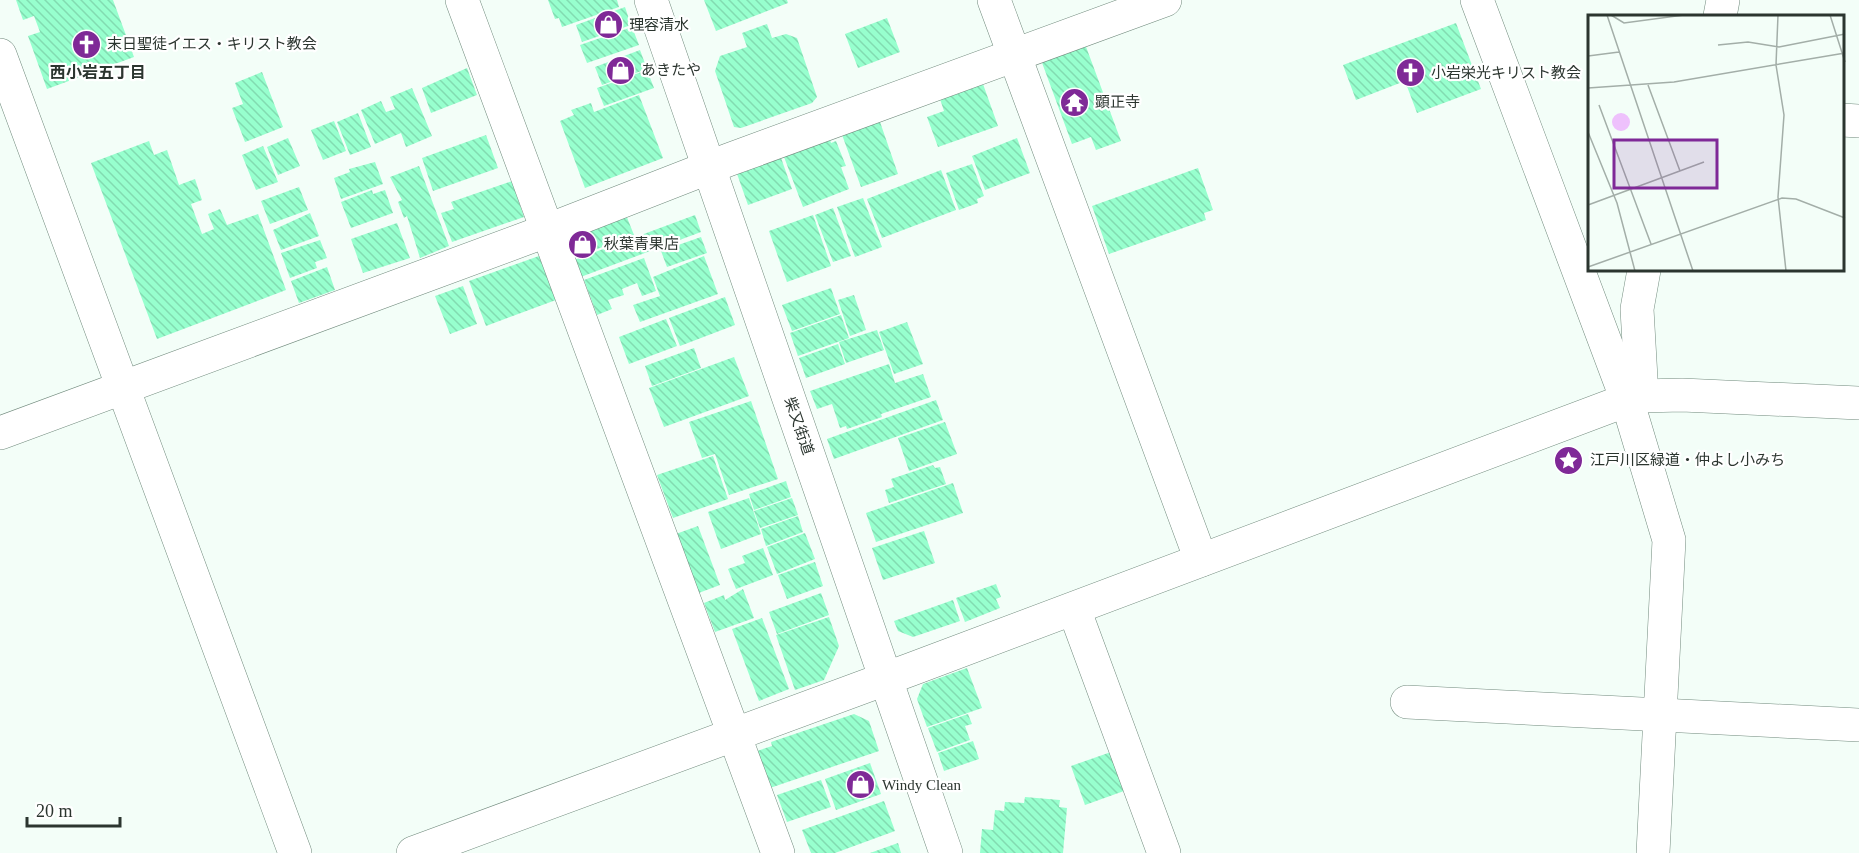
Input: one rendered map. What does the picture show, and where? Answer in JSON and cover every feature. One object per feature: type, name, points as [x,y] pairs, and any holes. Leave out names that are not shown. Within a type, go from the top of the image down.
[{"type":"street","points":[[462,0],[778,853]]},
{"type":"street","name":"柴又街道","points":[[651,0],[946,853]]},
{"type":"street","points":[[994,0],[1201,560]]},
{"type":"street","points":[[0,433],[546,231],[1014,54],[1165,0]]},
{"type":"street","points":[[1477,0],[1588,267]]},
{"type":"street","points":[[1719,15],[1723,0]]},
{"type":"street","points":[[0,55],[296,853]]},
{"type":"street","points":[[1844,120],[1859,121]]},
{"type":"street","points":[[1590,272],[1642,397]]},
{"type":"street","points":[[1644,272],[1637,309],[1642,397],[1669,540],[1653,853]]},
{"type":"street","points":[[413,853],[1642,397],[1859,403]]},
{"type":"street","points":[[1074,609],[1164,853]]},
{"type":"street","points":[[1407,702],[1859,725]]},
{"type":"building","points":[[16,0],[113,0],[134,57],[47,89],[28,36],[40,32],[34,16],[23,20]]},
{"type":"building","points":[[548,0],[617,0],[619,7],[562,27],[559,18],[555,19]]},
{"type":"building","points":[[704,0],[787,0],[788,3],[716,31]]},
{"type":"building","points":[[625,7],[631,25],[582,42],[576,25]]},
{"type":"building","points":[[887,18],[900,52],[858,68],[845,34]]},
{"type":"building","name":"小岩栄光キリスト教会","points":[[1456,23],[1481,89],[1417,113],[1405,81],[1356,100],[1343,65]]},
{"type":"building","points":[[767,24],[772,38],[786,34],[797,38],[817,97],[812,103],[741,128],[734,127],[715,71],[720,56],[747,47],[742,33]]},
{"type":"building","points":[[632,27],[639,45],[587,63],[580,45]]},
{"type":"building","points":[[1085,44],[1121,141],[1096,150],[1091,137],[1072,144],[1041,60]]},
{"type":"building","points":[[640,50],[647,69],[602,85],[595,67]]},
{"type":"building","points":[[467,68],[477,95],[431,113],[422,88]]},
{"type":"building","points":[[647,70],[654,88],[604,106],[597,88]]},
{"type":"building","points":[[262,72],[283,127],[245,142],[232,108],[243,104],[235,83]]},
{"type":"building","points":[[983,84],[998,126],[938,147],[927,117],[944,111],[940,99]]},
{"type":"building","points":[[412,88],[432,136],[406,147],[401,133],[375,144],[361,110],[381,101],[386,112],[395,109],[390,97]]},
{"type":"building","points":[[639,95],[663,158],[585,188],[560,121],[574,115],[571,110],[591,103],[594,112]]},
{"type":"building","points":[[358,113],[371,147],[350,155],[337,122]]},
{"type":"building","points":[[879,119],[898,174],[861,187],[841,132]]},
{"type":"building","points":[[334,121],[346,151],[323,160],[311,130]]},
{"type":"building","points":[[486,135],[498,168],[433,191],[422,158]]},
{"type":"building","points":[[288,138],[300,166],[278,175],[267,147]]},
{"type":"building","points":[[1017,138],[1030,173],[985,190],[972,156]]},
{"type":"building","points":[[830,140],[831,143],[836,141],[846,166],[841,167],[849,189],[803,207],[784,157]]},
{"type":"building","points":[[149,141],[154,155],[167,150],[179,185],[195,179],[202,200],[191,204],[202,234],[214,229],[208,214],[220,209],[227,225],[258,214],[286,290],[157,339],[91,163]]},
{"type":"building","points":[[263,146],[278,182],[256,190],[242,155]]},
{"type":"building","points":[[780,155],[792,189],[748,205],[736,171]]},
{"type":"building","points":[[375,162],[383,184],[341,199],[334,178],[350,172],[349,169]]},
{"type":"building","points":[[972,164],[984,196],[977,199],[978,203],[959,210],[946,173]]},
{"type":"building","points":[[419,166],[449,246],[420,258],[407,216],[404,218],[398,202],[402,200],[390,177]]},
{"type":"building","points":[[1198,168],[1213,210],[1204,213],[1206,220],[1109,254],[1092,206]]},
{"type":"building","points":[[941,170],[956,210],[882,238],[867,199]]},
{"type":"building","points":[[512,181],[524,217],[452,242],[441,213],[454,209],[451,202]]},
{"type":"building","points":[[299,187],[308,210],[270,224],[261,201]]},
{"type":"building","points":[[372,190],[373,194],[385,190],[393,213],[351,228],[341,202]]},
{"type":"building","points":[[863,198],[882,247],[855,257],[837,207]]},
{"type":"building","points":[[833,208],[851,256],[833,262],[815,215]]},
{"type":"building","points":[[310,213],[319,236],[281,250],[273,230]]},
{"type":"building","points":[[626,215],[634,235],[571,259],[563,239]]},
{"type":"building","points":[[695,215],[701,232],[578,278],[571,261]]},
{"type":"building","points":[[813,215],[831,266],[787,282],[769,231]]},
{"type":"building","points":[[397,223],[410,258],[363,273],[351,239]]},
{"type":"building","points":[[701,237],[707,253],[667,267],[661,251]]},
{"type":"building","points":[[320,240],[327,258],[315,262],[317,268],[290,278],[281,253]]},
{"type":"building","points":[[539,256],[556,300],[486,326],[469,281]]},
{"type":"building","points":[[704,256],[718,294],[640,322],[633,305],[660,296],[653,277]]},
{"type":"building","points":[[644,258],[656,291],[642,296],[637,283],[622,289],[624,295],[608,300],[612,309],[597,315],[584,280]]},
{"type":"building","points":[[327,267],[335,290],[299,303],[291,281]]},
{"type":"building","points":[[463,286],[477,324],[450,334],[435,296]]},
{"type":"building","points":[[831,288],[840,314],[792,331],[782,305]]},
{"type":"building","points":[[854,295],[866,330],[850,336],[838,300]]},
{"type":"building","points":[[725,297],[735,325],[680,346],[669,318]]},
{"type":"building","points":[[841,315],[849,338],[798,356],[790,333]]},
{"type":"building","points":[[666,319],[677,346],[629,364],[619,337]]},
{"type":"building","points":[[907,322],[923,364],[894,374],[879,332]]},
{"type":"building","points":[[877,330],[884,350],[846,363],[839,342]]},
{"type":"building","points":[[838,344],[845,364],[806,378],[799,358]]},
{"type":"building","points":[[694,348],[701,368],[652,386],[645,366]]},
{"type":"building","points":[[734,357],[749,396],[664,427],[649,388]]},
{"type":"building","points":[[889,364],[895,383],[923,374],[931,397],[881,414],[882,417],[847,429],[846,426],[840,428],[832,404],[817,409],[810,391]]},
{"type":"building","points":[[936,400],[943,420],[834,459],[827,439]]},
{"type":"building","points":[[751,401],[778,479],[729,495],[715,454],[702,458],[689,422]]},
{"type":"building","points":[[945,422],[957,454],[909,471],[898,438]]},
{"type":"building","points":[[713,456],[728,499],[673,518],[657,475]]},
{"type":"building","points":[[933,465],[935,468],[940,467],[946,484],[889,503],[885,490],[894,487],[891,479]]},
{"type":"building","points":[[786,481],[791,497],[754,510],[749,494]]},
{"type":"building","points":[[953,483],[963,513],[876,542],[866,513]]},
{"type":"building","points":[[749,498],[761,534],[721,549],[708,512]]},
{"type":"building","points":[[792,498],[798,515],[760,528],[754,511]]},
{"type":"building","points":[[798,516],[803,532],[766,546],[761,529]]},
{"type":"building","points":[[698,526],[720,585],[696,594],[673,535]]},
{"type":"building","points":[[924,531],[935,563],[883,580],[872,548]]},
{"type":"building","points":[[805,533],[815,559],[777,574],[767,547]]},
{"type":"building","points":[[763,548],[773,575],[736,589],[728,569],[745,563],[742,556]]},
{"type":"building","points":[[815,562],[823,586],[787,599],[778,575]]},
{"type":"building","points":[[996,584],[1001,597],[996,599],[1000,608],[965,622],[956,598]]},
{"type":"building","points":[[743,589],[754,618],[715,632],[704,603],[724,595],[725,600]]},
{"type":"building","points":[[821,593],[829,615],[777,634],[769,612]]},
{"type":"building","points":[[953,600],[960,621],[913,637],[898,631],[894,621]]},
{"type":"building","points":[[829,617],[839,646],[824,680],[795,690],[776,635]]},
{"type":"building","points":[[762,618],[789,689],[759,701],[732,629]]},
{"type":"building","points":[[967,668],[982,708],[927,727],[917,699],[923,684]]},
{"type":"building","points":[[854,714],[869,721],[879,751],[767,789],[754,752],[772,746],[771,742]]},
{"type":"building","points":[[968,714],[972,724],[965,726],[970,740],[937,752],[928,728]]},
{"type":"building","points":[[973,741],[979,759],[944,771],[938,753]]},
{"type":"building","points":[[1111,752],[1124,791],[1085,805],[1071,766]]},
{"type":"building","points":[[870,763],[881,794],[836,810],[825,779]]},
{"type":"building","points":[[821,780],[831,807],[787,822],[777,795]]},
{"type":"building","points":[[1025,797],[1060,800],[1059,807],[1067,808],[1063,853],[980,853],[982,829],[993,830],[995,810],[1004,811],[1005,802],[1024,803]]},
{"type":"building","points":[[884,801],[895,831],[835,853],[811,853],[802,830]]},
{"type":"building","points":[[898,843],[901,853],[870,853]]},
{"type":"place","name":"理容清水","points":[[608,25]]},
{"type":"place","name":"末日聖徒イエス・キリスト教会","points":[[86,44]]},
{"type":"place","name":"あきたや","points":[[620,70]]},
{"type":"place","name":"小岩栄光キリスト教会","points":[[1410,73]]},
{"type":"place","name":"顕正寺","points":[[1074,102]]},
{"type":"place","name":"秋葉青果店","points":[[583,244]]},
{"type":"place","name":"江戸川区緑道・仲よし小みち","points":[[1569,460]]},
{"type":"place","name":"Windy Clean","points":[[861,785]]},
{"type":"district","name":"西小岩五丁目","points":[[98,72]]}]
